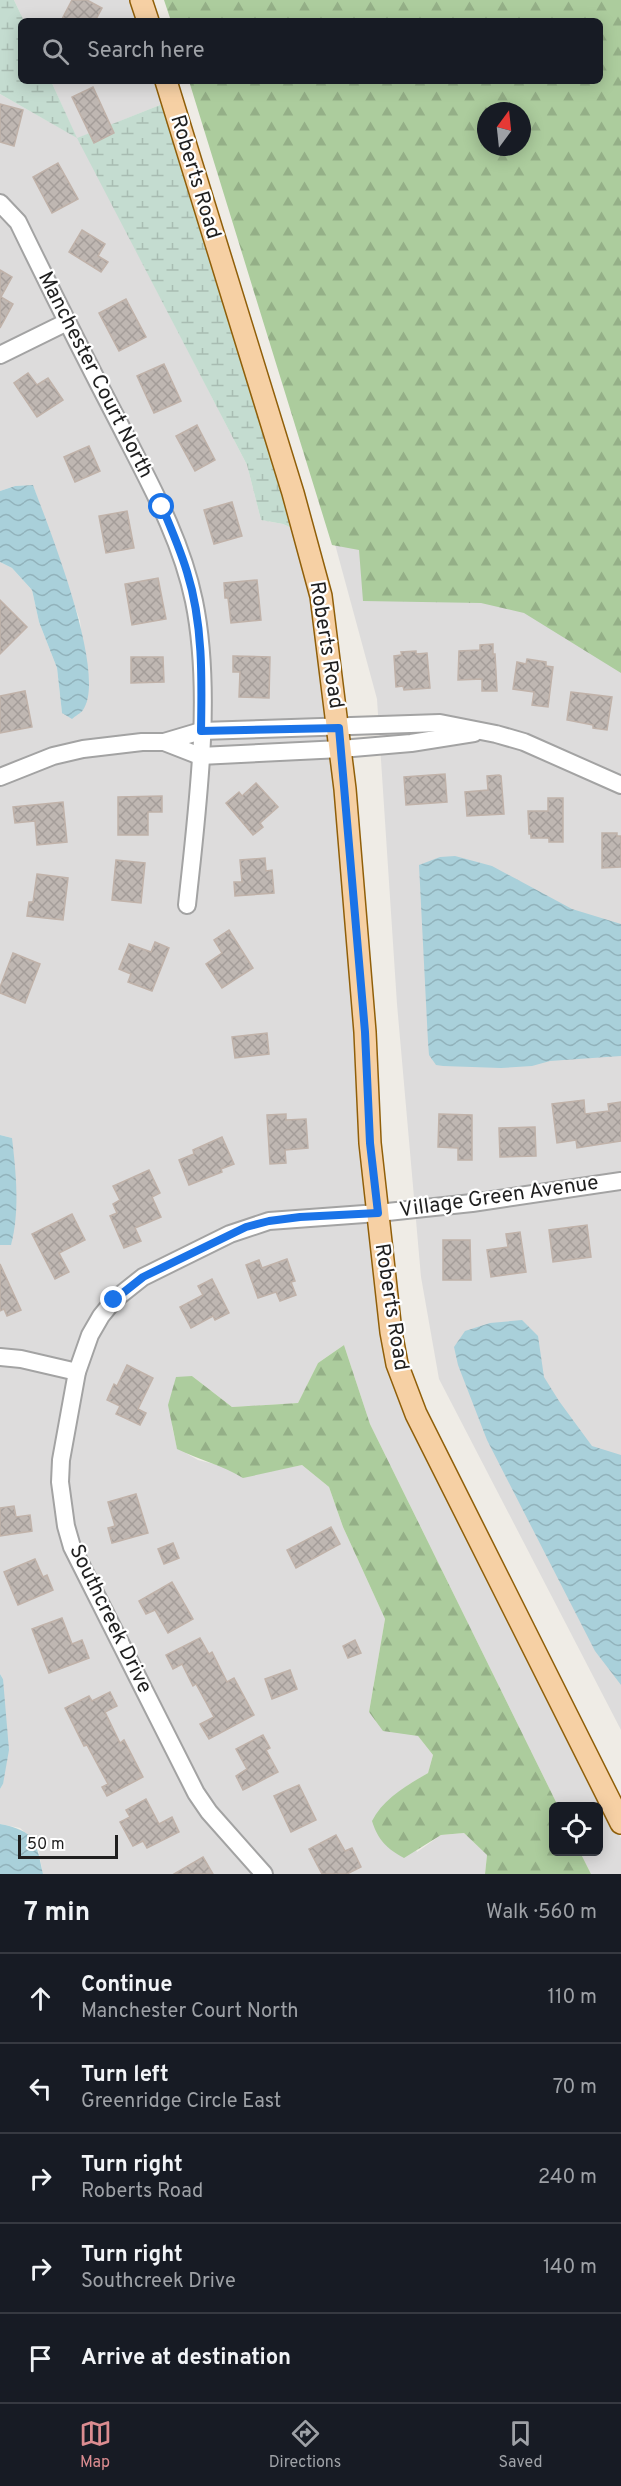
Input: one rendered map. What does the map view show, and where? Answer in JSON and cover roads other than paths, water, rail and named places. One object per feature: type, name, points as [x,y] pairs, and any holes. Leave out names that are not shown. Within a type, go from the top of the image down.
[{"type":"main road","points":[[141,0],[147,18]]},
{"type":"main road","name":"Roberts Road","points":[[167,84],[293,494],[325,620],[340,739],[365,1032],[370,1143],[391,1332],[397,1364],[407,1394],[621,1823]]},
{"type":"street","name":"Manchester Court North","points":[[0,202],[18,222],[162,507],[187,573],[200,641],[201,731],[187,905]]},
{"type":"street","points":[[0,355],[67,322]]},
{"type":"street","points":[[0,777],[53,756],[83,749],[142,742],[164,742],[201,731],[340,739],[434,740],[484,731],[540,748],[621,785]]},
{"type":"street","points":[[164,742],[200,756],[340,739]]},
{"type":"street","name":"Village Green Avenue","points":[[378,1213],[514,1197],[621,1180]]},
{"type":"street","name":"Southcreek Drive","points":[[264,1874],[224,1830],[196,1793],[72,1547],[64,1515],[60,1482],[61,1460],[77,1372],[90,1335],[114,1300],[143,1277],[230,1234],[258,1224],[300,1217],[378,1213]]},
{"type":"street","points":[[0,1357],[21,1359],[77,1372]]},
{"type":"water","points":[[33,485],[73,599],[88,665],[89,692],[83,710],[72,719],[62,713],[57,668],[39,622],[32,590],[12,568],[0,562],[0,491],[15,486]]},
{"type":"water","points":[[455,856],[492,866],[572,909],[621,924],[621,1056],[550,1061],[532,1066],[501,1068],[436,1065],[429,1055],[419,865],[440,857]]},
{"type":"water","points":[[0,1135],[12,1138],[16,1178],[16,1219],[11,1245],[0,1245]]},
{"type":"water","points":[[522,1320],[538,1336],[544,1377],[592,1446],[621,1455],[621,1685],[595,1651],[487,1440],[458,1365],[454,1347],[465,1331],[490,1323]]},
{"type":"water","points":[[0,1674],[3,1679],[9,1750],[0,1789]]},
{"type":"water","points":[[0,1824],[28,1834],[36,1846],[43,1874],[0,1874]]}]
